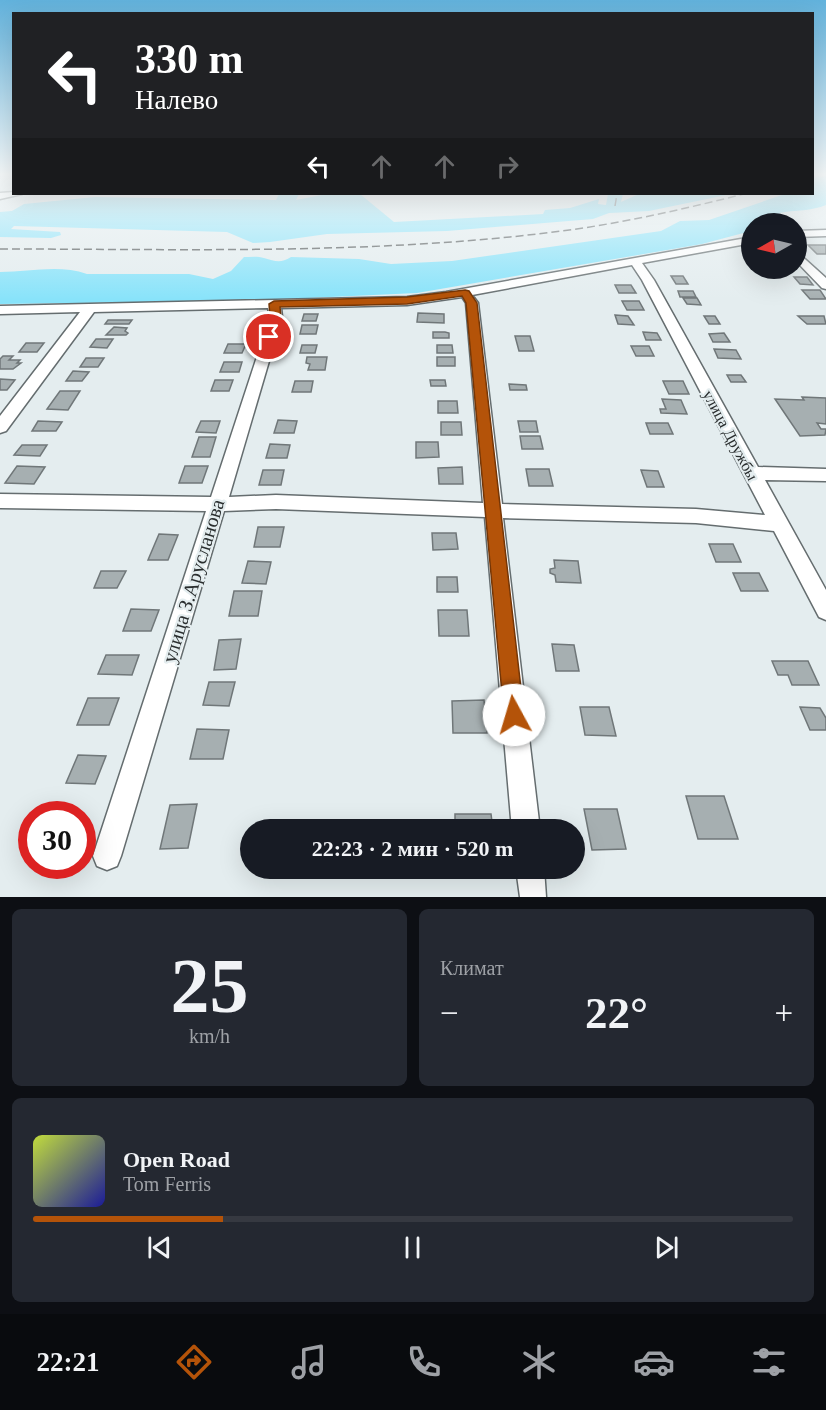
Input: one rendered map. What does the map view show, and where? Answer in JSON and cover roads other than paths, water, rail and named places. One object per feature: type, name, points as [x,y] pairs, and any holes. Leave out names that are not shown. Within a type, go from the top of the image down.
[{"type":"street","points":[[807,234],[826,233]]},
{"type":"street","points":[[0,310],[407,300],[465,293],[741,242]]},
{"type":"street","name":"улица Дружбы","points":[[634,261],[648,280],[826,610]]},
{"type":"street","points":[[807,265],[826,285]]},
{"type":"street","points":[[465,293],[472,303],[525,819]]},
{"type":"street","name":"улица З.Арусланова","points":[[107,856],[276,317],[274,304]]},
{"type":"street","points":[[0,427],[90,308]]},
{"type":"street","points":[[752,473],[826,475]]},
{"type":"street","points":[[0,501],[217,504],[276,502],[522,513],[696,516],[780,524]]},
{"type":"railway","points":[[0,249],[211,250],[422,244],[562,231],[649,216]]}]
